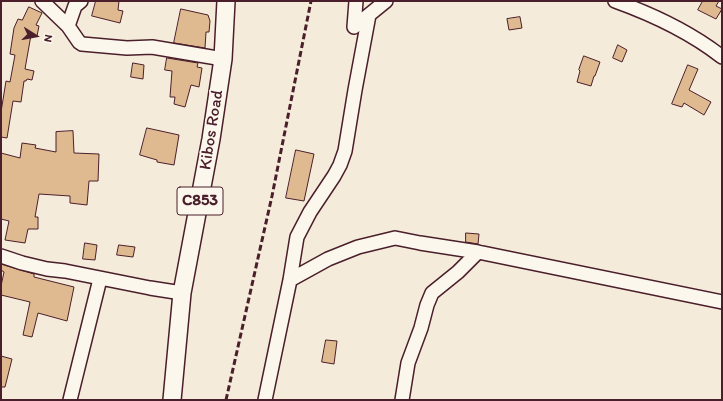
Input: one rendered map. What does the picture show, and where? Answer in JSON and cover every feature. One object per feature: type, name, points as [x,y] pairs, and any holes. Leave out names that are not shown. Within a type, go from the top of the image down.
[{"type":"main road","name":"Kibos Road","points":[[172,400],[182,293],[211,139],[223,59],[226,1]]},
{"type":"street","points":[[42,1],[68,26],[82,44],[111,47],[152,47],[223,59]]},
{"type":"street","points":[[68,26],[75,6],[80,1]]},
{"type":"street","points":[[356,1],[354,27],[386,1]]},
{"type":"street","points":[[616,1],[633,3],[688,34],[722,57]]},
{"type":"street","points":[[265,400],[290,280],[297,237],[310,212],[340,166],[345,151],[369,15]]},
{"type":"street","points":[[290,280],[328,259],[358,247],[395,238],[478,252],[722,302]]},
{"type":"street","points":[[402,400],[408,363],[432,293],[458,272],[478,252]]},
{"type":"street","points":[[1,256],[47,269],[182,293]]},
{"type":"street","points":[[70,400],[100,279]]},
{"type":"building","points":[[96,1],[119,1],[118,10],[123,11],[120,23],[92,16]]},
{"type":"building","points":[[703,1],[719,1],[716,6],[722,9],[716,19],[698,10]]},
{"type":"building","points":[[29,7],[42,13],[36,25],[39,26],[37,36],[31,35],[25,69],[34,71],[32,80],[27,79],[24,81],[21,102],[13,101],[7,138],[1,137],[1,112],[6,81],[10,82],[15,55],[10,54],[14,28],[18,19],[22,20]]},
{"type":"building","points":[[181,9],[208,15],[210,21],[209,32],[206,32],[205,48],[174,43]]},
{"type":"building","points":[[520,17],[522,28],[509,30],[507,19]]},
{"type":"building","points":[[618,45],[627,50],[622,62],[613,58]]},
{"type":"building","points":[[584,56],[600,62],[591,86],[577,82]]},
{"type":"building","points":[[167,58],[198,63],[197,67],[202,68],[199,87],[191,85],[185,107],[174,104],[175,97],[170,97],[172,71],[165,70]]},
{"type":"building","points":[[133,63],[144,65],[143,79],[131,77]]},
{"type":"building","points":[[688,65],[698,69],[689,90],[711,102],[704,115],[684,103],[682,107],[672,104]]},
{"type":"building","points":[[147,128],[179,135],[174,165],[157,162],[157,160],[140,155]]},
{"type":"building","points":[[73,131],[74,153],[99,154],[98,181],[89,181],[87,205],[70,203],[70,196],[39,194],[35,217],[38,217],[38,229],[28,229],[25,243],[5,240],[9,221],[1,219],[1,153],[20,158],[22,143],[36,145],[35,148],[56,152],[56,132]]},
{"type":"building","points":[[296,150],[314,154],[304,201],[286,198]]},
{"type":"building","points":[[466,233],[479,234],[478,244],[466,242]]},
{"type":"building","points":[[85,243],[97,245],[95,260],[83,259]]},
{"type":"building","points":[[119,245],[135,247],[133,257],[117,255]]},
{"type":"building","points":[[1,264],[34,274],[34,277],[74,287],[67,321],[38,313],[32,337],[23,335],[30,302],[1,295],[4,272],[1,270]]},
{"type":"building","points":[[326,340],[337,341],[334,364],[322,362]]},
{"type":"building","points":[[1,356],[12,359],[5,387],[1,387]]},
{"type":"railway","points":[[226,400],[272,196],[311,1]]}]
